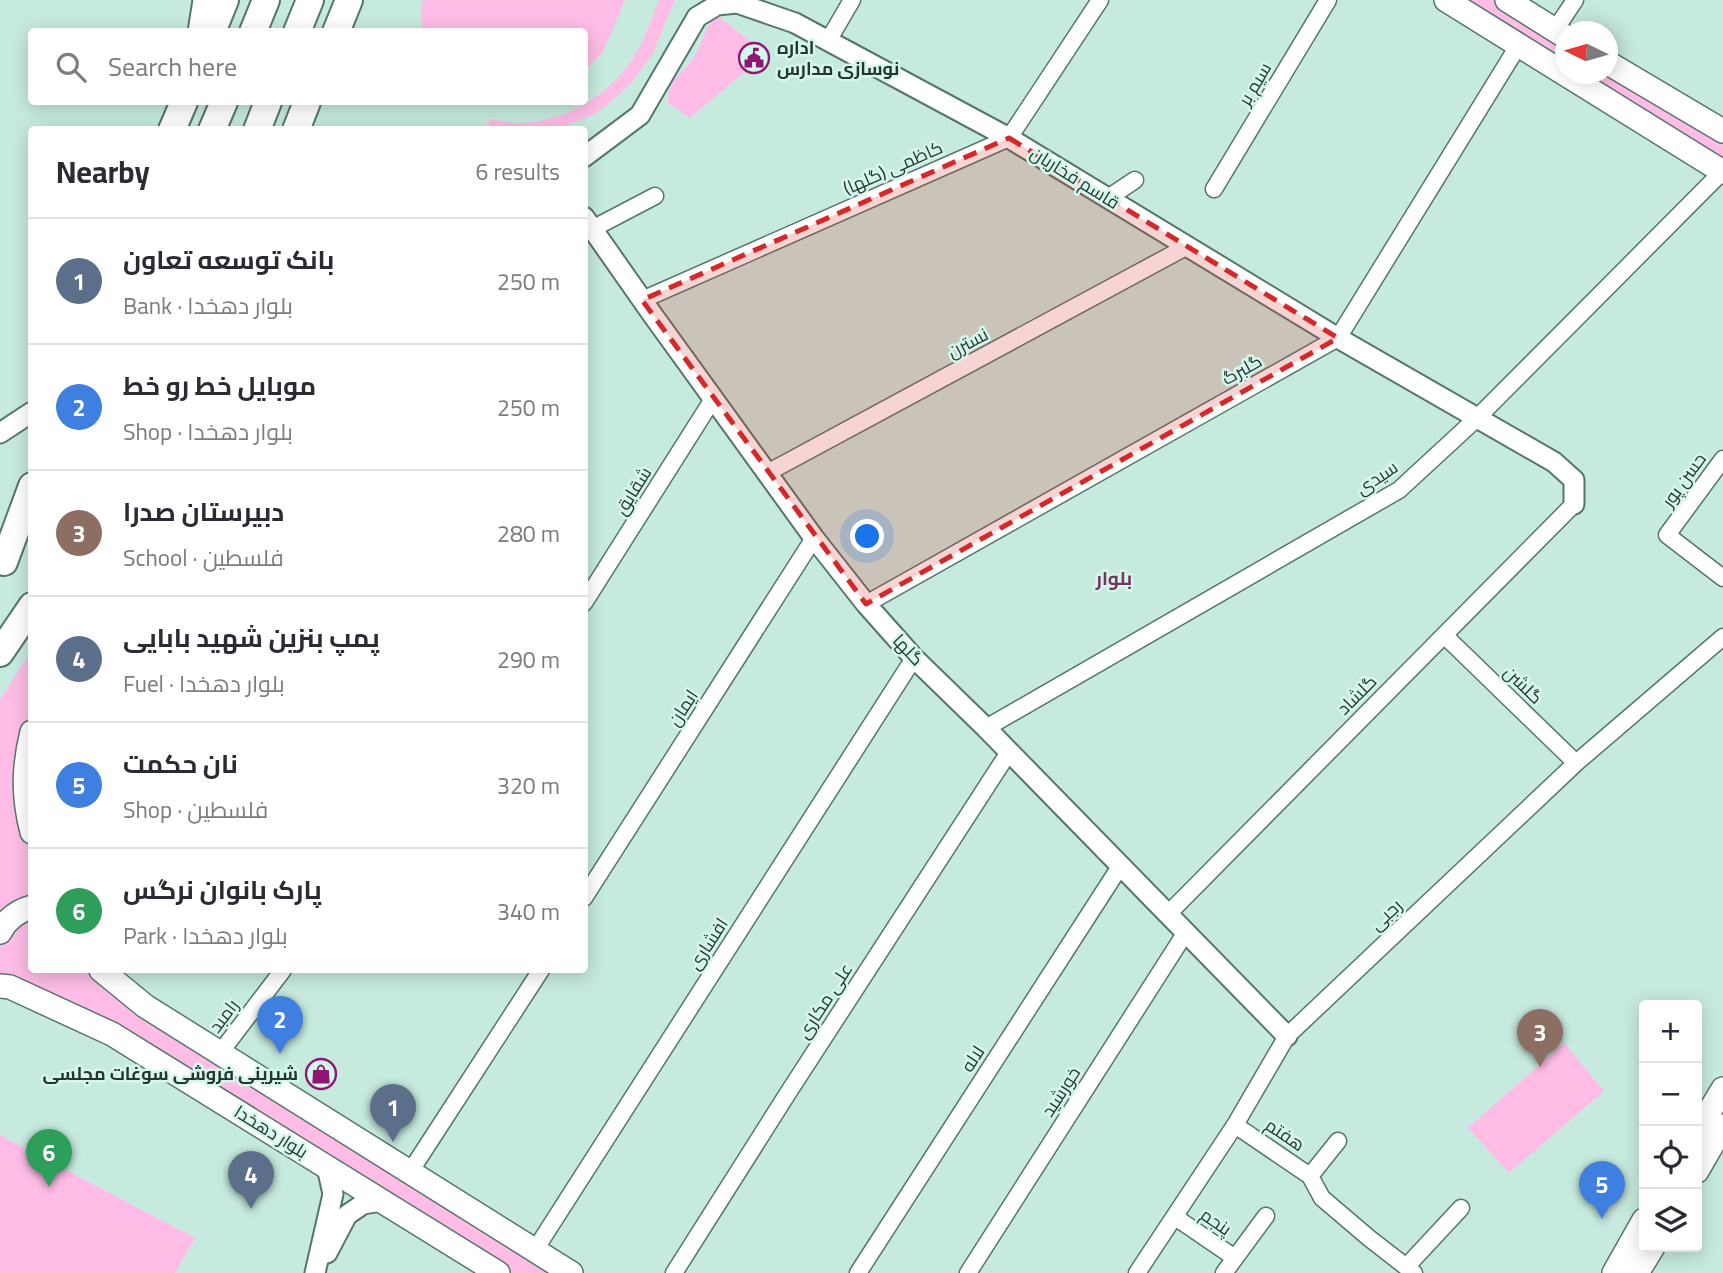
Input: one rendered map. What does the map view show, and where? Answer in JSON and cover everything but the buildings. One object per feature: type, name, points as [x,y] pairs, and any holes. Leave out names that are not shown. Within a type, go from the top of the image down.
[{"type":"main road","points":[[214,28],[225,0]]},
{"type":"main road","points":[[255,28],[266,0]]},
{"type":"main road","points":[[299,28],[310,0]]},
{"type":"main road","points":[[338,28],[349,0]]},
{"type":"main road","points":[[1446,0],[1722,172]]},
{"type":"main road","points":[[1507,0],[1555,30]]},
{"type":"main road","points":[[1618,69],[1723,131]]},
{"type":"main road","points":[[174,126],[183,105]]},
{"type":"main road","points":[[214,126],[223,105]]},
{"type":"main road","points":[[259,126],[267,105]]},
{"type":"main road","points":[[298,126],[306,105]]},
{"type":"main road","points":[[2,565],[28,496]]},
{"type":"main road","points":[[2,565],[28,520]]},
{"type":"main road","points":[[0,653],[28,612]]},
{"type":"main road","points":[[28,747],[24,792],[28,817]]},
{"type":"main road","points":[[0,932],[11,917],[28,908]]},
{"type":"main road","points":[[105,973],[145,1006],[571,1273]]},
{"type":"main road","name":"بلوار دهخدا","points":[[3,982],[112,1034],[498,1273]]},
{"type":"main road","points":[[1701,1126],[1723,1089]]},
{"type":"main road","points":[[1702,1162],[1723,1126]]},
{"type":"main road","points":[[1615,1273],[1639,1229]]},
{"type":"street","points":[[199,28],[203,0]]},
{"type":"street","points":[[828,41],[852,0]]},
{"type":"street","points":[[1009,138],[1100,0]]},
{"type":"street","name":"سیم بر","points":[[1214,188],[1328,0]]},
{"type":"street","points":[[1565,21],[1575,0]]},
{"type":"street","name":"قاسم فخاریان","points":[[588,154],[640,115],[697,17],[717,5],[737,3],[795,23],[1009,138],[1338,338],[1554,462],[1574,480],[1574,504]]},
{"type":"street","name":"گلبرگ","points":[[866,604],[1338,338],[1518,46]]},
{"type":"street","name":"کاظمی (گلها)","points":[[642,300],[1009,138]]},
{"type":"street","name":"سیدی","points":[[986,728],[1399,490],[1476,419],[1722,172]]},
{"type":"street","points":[[1108,198],[1135,180]]},
{"type":"street","points":[[588,223],[655,196]]},
{"type":"street","name":"گلها","points":[[588,223],[814,538],[866,604],[914,658],[1287,1035]]},
{"type":"street","name":"نسترن","points":[[767,473],[1186,247]]},
{"type":"street","name":"شقایق","points":[[588,597],[713,399]]},
{"type":"street","points":[[0,433],[28,415]]},
{"type":"street","name":"حسن پور","points":[[1723,459],[1667,535],[1723,578]]},
{"type":"street","name":"گلشاد","points":[[1168,914],[1574,504]]},
{"type":"street","name":"ایمان","points":[[588,892],[814,538]]},
{"type":"street","name":"گلشن","points":[[1444,635],[1576,763]]},
{"type":"street","name":"رجبی","points":[[1137,1273],[1235,1125],[1287,1035],[1576,763],[1723,637]]},
{"type":"street","name":"افشاری","points":[[535,1250],[914,658]]},
{"type":"street","name":"علی مکاری","points":[[674,1273],[1009,752]]},
{"type":"street","name":"لاله","points":[[858,1273],[1121,865]]},
{"type":"street","name":"خورشید","points":[[968,1273],[1186,932]]},
{"type":"street","name":"رامبد","points":[[220,1053],[281,973]]},
{"type":"street","points":[[410,1172],[539,973]]},
{"type":"street","name":"هفتم","points":[[1235,1125],[1310,1176],[1338,1141]]},
{"type":"street","points":[[316,1273],[333,1194],[327,1167]]},
{"type":"street","points":[[1310,1176],[1322,1198],[1410,1270],[1461,1208]]},
{"type":"street","points":[[316,1273],[347,1215],[363,1204],[382,1201]]},
{"type":"street","name":"پنجم","points":[[1224,1273],[1266,1216]]},
{"type":"street","name":"پنجم","points":[[1175,1217],[1235,1258]]},
{"type":"highlighted area","points":[[1009,138],[1338,338],[866,604],[642,300]]},
{"type":"shaded area","points":[[423,0],[625,0],[603,52],[588,68],[588,28],[423,28]]},
{"type":"shaded area","points":[[659,0],[675,0],[652,55],[632,82],[593,115],[564,126],[487,126],[490,119],[517,123],[535,122],[588,105],[588,102],[625,69],[645,35]]},
{"type":"shaded area","points":[[1446,0],[1507,0],[1555,31],[1555,68]]},
{"type":"shaded area","points":[[714,18],[721,18],[766,54],[690,118],[668,103],[669,92],[675,79],[693,59]]},
{"type":"shaded area","points":[[1618,79],[1723,131],[1723,172],[1581,84],[1618,84]]},
{"type":"shaded area","points":[[28,656],[28,973],[106,973],[571,1273],[500,1273],[164,1066],[0,986],[0,700]]},
{"type":"shaded area","points":[[1564,1043],[1604,1091],[1509,1173],[1468,1128]]},
{"type":"shaded area","points":[[0,1135],[195,1238],[175,1273],[0,1273]]},
{"type":"place","name":"اداره نوسازی مدارس","points":[[754,58]]},
{"type":"place","name":"موبایل خط رو خط","points":[[280,1054]]},
{"type":"place","name":"دبیرستان صدرا","points":[[1540,1067]]},
{"type":"place","name":"شیرینی فروشی سوغات مجلسی","points":[[321,1074]]},
{"type":"place","name":"بانک توسعه تعاون","points":[[393,1142]]},
{"type":"place","name":"پارک بانوان نرگس","points":[[49,1187]]},
{"type":"place","name":"پمپ بنزین شهید بابایی","points":[[251,1209]]},
{"type":"place","name":"نان حکمت","points":[[1602,1219]]},
{"type":"district","name":"بلوار","points":[[1114,578]]}]
